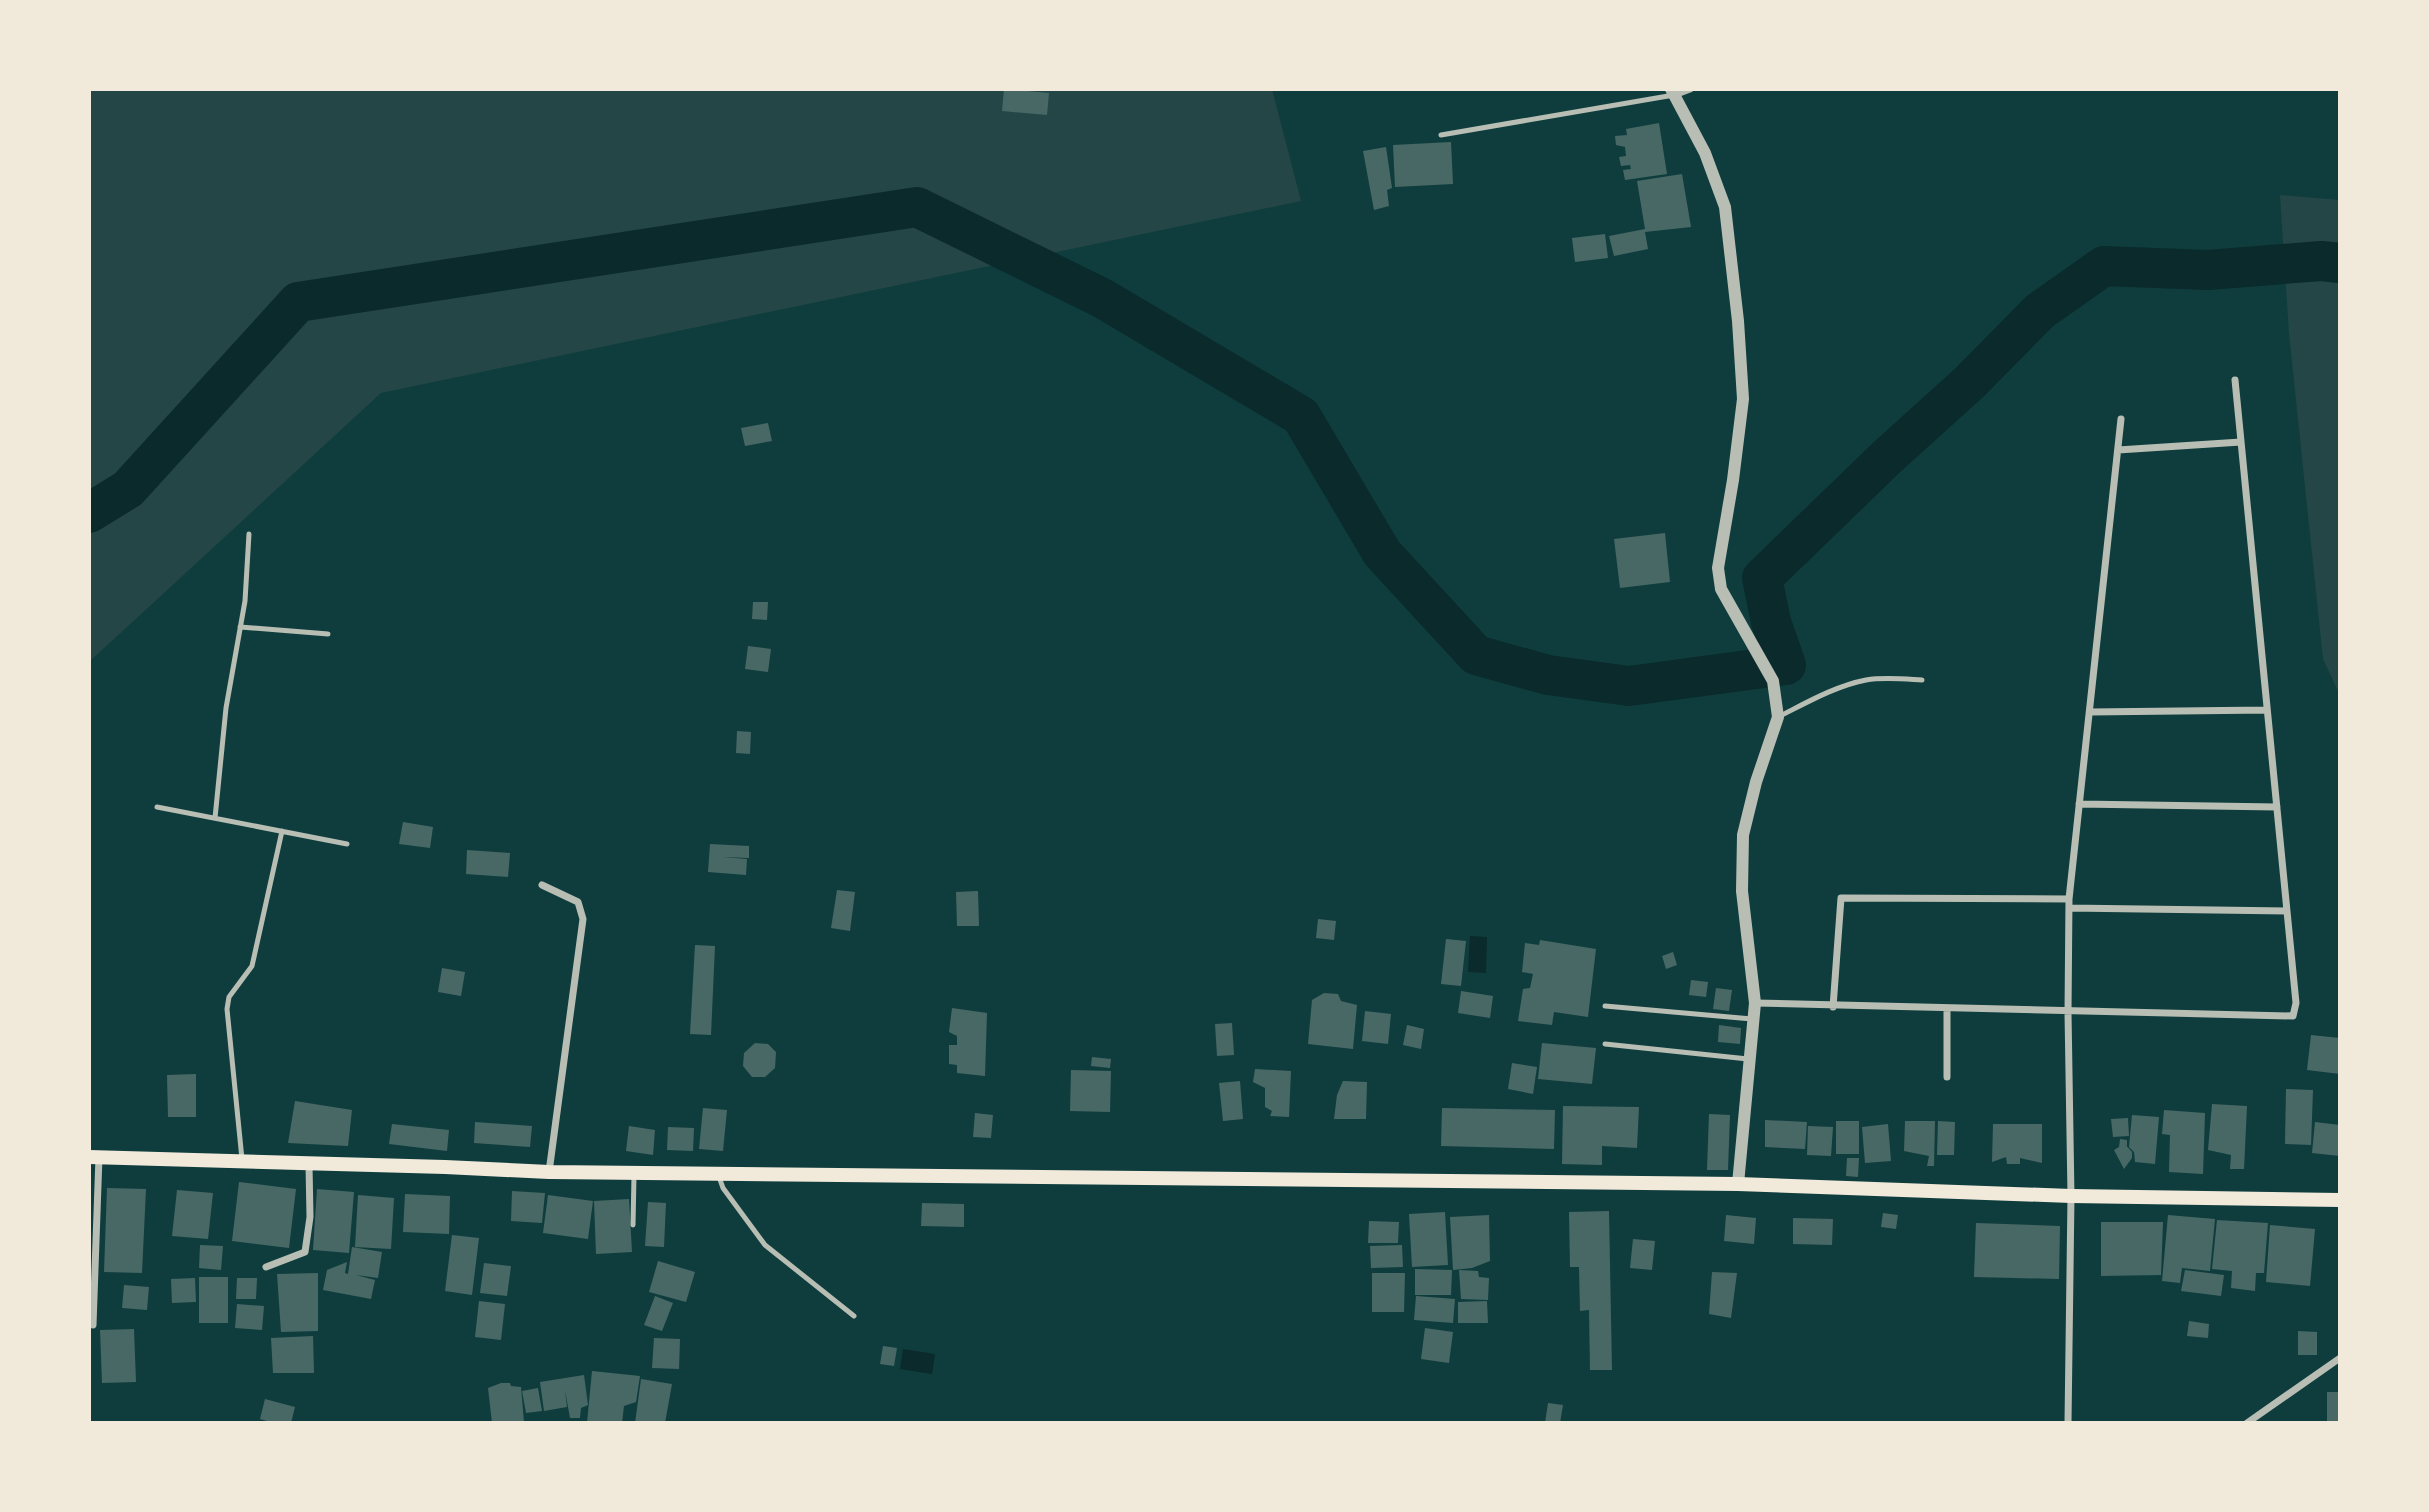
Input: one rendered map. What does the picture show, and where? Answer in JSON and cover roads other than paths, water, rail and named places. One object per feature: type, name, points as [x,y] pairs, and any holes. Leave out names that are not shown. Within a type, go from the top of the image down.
[{"type":"main road","points":[[94,1157],[549,1172],[1738,1184],[2071,1196],[2340,1200]]},
{"type":"street","points":[[1690,89],[1672,92],[1705,153],[1725,207],[1738,321],[1742,399],[1733,480],[1718,568],[1721,589],[1773,681],[1778,717],[1742,835],[1742,891],[1755,1003],[1738,1184]]},
{"type":"street","points":[[1755,1003],[1833,1007],[2293,1016],[2296,1003],[2235,380]]},
{"type":"street","points":[[2068,1423],[2071,1196],[2069,899],[2121,419]]},
{"type":"street","points":[[2118,450],[2241,442]]},
{"type":"street","points":[[2090,712],[2267,710]]},
{"type":"street","points":[[2080,804],[2277,807]]},
{"type":"street","points":[[542,885],[578,902],[583,919],[549,1172]]},
{"type":"street","points":[[1833,1007],[1841,898],[2069,899]]},
{"type":"street","points":[[2069,908],[2287,911]]},
{"type":"street","points":[[1947,1009],[1947,1077]]},
{"type":"street","points":[[93,1325],[94,1157]]},
{"type":"street","points":[[266,1267],[305,1252],[310,1217],[309,1165]]},
{"type":"street","points":[[2247,1423],[2340,1358]]},
{"type":"lane","points":[[1441,135],[1672,92]]},
{"type":"lane","points":[[215,818],[226,708],[245,601],[249,534]]},
{"type":"lane","points":[[240,627],[328,634]]},
{"type":"lane","points":[[1778,717],[1855,682],[1876,679],[1922,680]]},
{"type":"lane","points":[[157,807],[347,844]]},
{"type":"lane","points":[[242,1162],[229,997],[252,966],[282,831]]},
{"type":"lane","points":[[1605,1006],[1754,1019]]},
{"type":"lane","points":[[1605,1044],[1750,1060]]},
{"type":"lane","points":[[717,1172],[723,1188],[765,1245],[854,1316]]},
{"type":"lane","points":[[634,1173],[634,1225]]},
{"type":"waterway","points":[[89,513],[128,489],[298,302],[917,207],[1102,298],[1301,416],[1382,553],[1476,655],[1548,675],[1629,686],[1786,665],[1771,622],[1762,578],[1886,458],[1970,382],[2040,311],[2104,266],[2208,270],[2321,261],[2340,263]]}]
